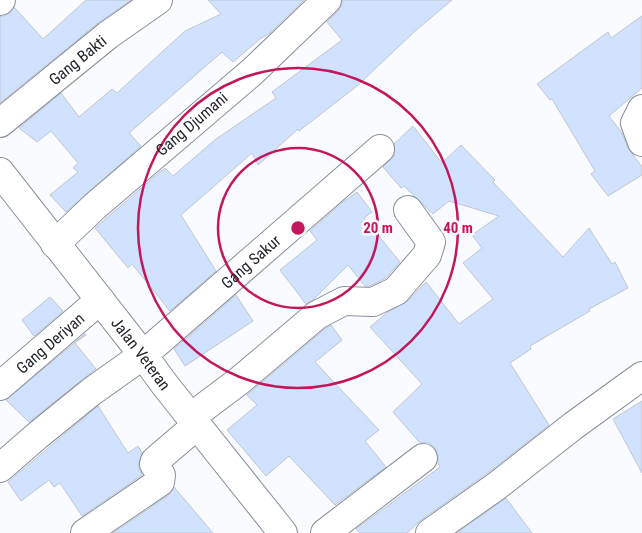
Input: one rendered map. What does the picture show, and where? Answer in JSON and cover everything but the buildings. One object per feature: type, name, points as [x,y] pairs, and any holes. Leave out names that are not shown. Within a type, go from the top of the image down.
[{"type":"street","name":"Gang Bakti","points":[[0,123],[108,35],[158,0]]},
{"type":"street","name":"Gang Djumani","points":[[55,244],[94,206],[252,72],[327,0]]},
{"type":"street","points":[[642,108],[635,123],[642,142]]},
{"type":"street","name":"Gang Sakur","points":[[0,468],[38,434],[143,355],[380,149]]},
{"type":"street","name":"Jalan Veteran","points":[[0,172],[283,533]]},
{"type":"street","points":[[85,533],[160,482],[161,475],[154,464],[155,461],[194,421],[317,315],[344,300],[373,302],[396,291],[427,255],[431,242],[408,210]]},
{"type":"street","name":"Gang Deriyan","points":[[0,386],[100,300]]},
{"type":"street","points":[[430,533],[498,485],[573,426],[642,376]]},
{"type":"street","points":[[325,533],[423,458]]}]
